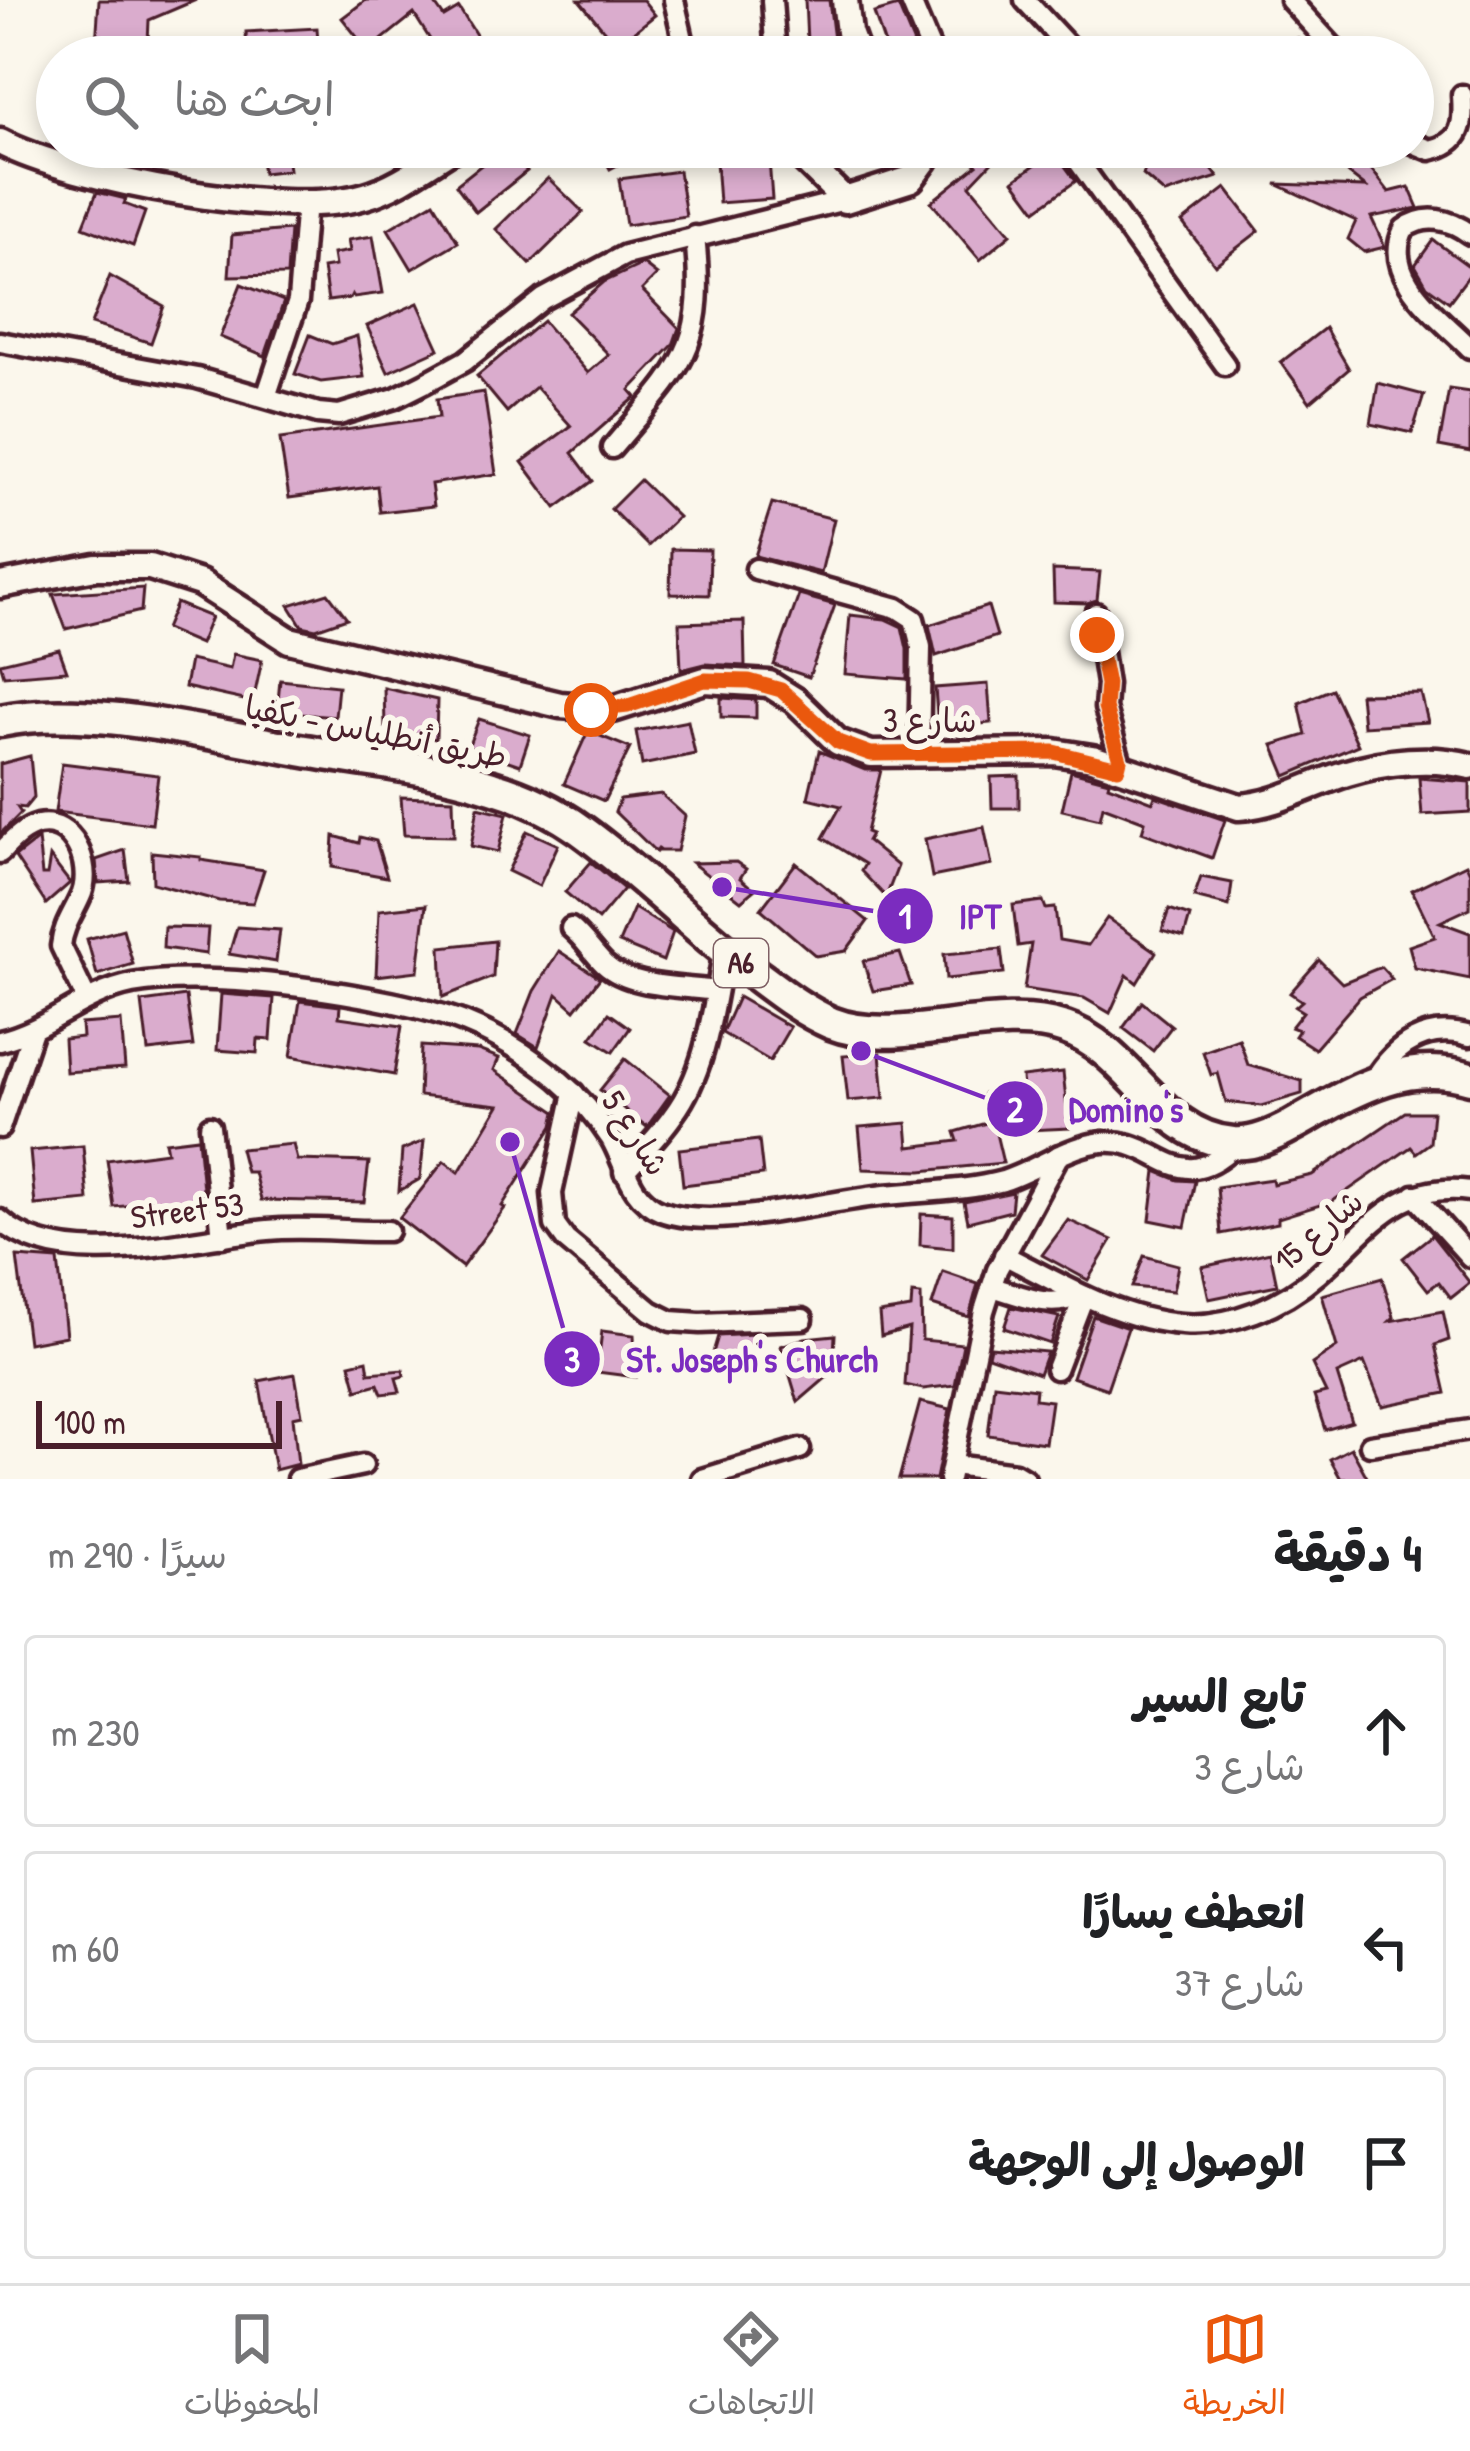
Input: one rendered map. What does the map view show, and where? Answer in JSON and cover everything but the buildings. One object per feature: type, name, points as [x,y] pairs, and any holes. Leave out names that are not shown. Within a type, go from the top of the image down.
[{"type":"highway","name":"طريق أنطلياس - بكفيا","points":[[0,722],[31,715],[131,723],[490,786],[537,804],[579,828],[724,950],[793,1002],[833,1024],[862,1031],[1024,1022],[1071,1029],[1098,1046],[1189,1128],[1235,1144]]},
{"type":"highway","points":[[1235,1144],[1282,1131],[1373,1081],[1432,1072],[1470,1078]]},
{"type":"street","points":[[674,0],[682,36]]},
{"type":"street","points":[[772,0],[775,36]]},
{"type":"street","points":[[845,0],[850,36]]},
{"type":"street","points":[[910,0],[925,36]]},
{"type":"street","points":[[1025,0],[1058,36]]},
{"type":"street","points":[[1290,0],[1323,36]]},
{"type":"street","points":[[1434,148],[1454,140],[1462,130],[1462,95]]},
{"type":"street","points":[[0,142],[36,155]]},
{"type":"street","points":[[77,168],[203,197],[273,204],[368,196],[418,168]]},
{"type":"street","points":[[812,168],[845,200]]},
{"type":"street","points":[[0,342],[197,378],[329,415],[395,398],[465,361],[543,298],[625,255],[845,200],[911,179],[919,168]]},
{"type":"street","points":[[1084,168],[1225,365]]},
{"type":"street","points":[[266,397],[298,301],[306,202]]},
{"type":"street","points":[[1470,234],[1458,225],[1422,220],[1404,229],[1397,250],[1408,283],[1470,348]]},
{"type":"street","points":[[612,448],[686,356],[699,301],[695,236]]},
{"type":"street","name":"شارع 3","points":[[0,585],[96,567],[150,567],[200,583],[289,640],[591,710],[628,706],[705,680],[769,684],[796,701],[838,742],[871,754],[1054,752],[1239,807],[1258,806],[1348,772],[1386,764],[1445,760],[1470,766]]},
{"type":"street","points":[[756,569],[897,608],[914,619],[921,647],[919,756]]},
{"type":"street","points":[[1096,613],[1107,684],[1105,708],[1120,760],[1118,768]]},
{"type":"street","points":[[0,853],[14,838],[39,825],[56,825],[73,837],[80,851],[83,891],[65,926],[61,946],[87,1000]]},
{"type":"street","points":[[571,928],[605,966],[627,978],[716,991]]},
{"type":"street","points":[[624,1172],[684,1099],[702,1053],[724,950]]},
{"type":"street","name":"شارع 5","points":[[0,1041],[32,1033],[112,989],[158,981],[254,984],[437,1013],[522,1053],[574,1093],[609,1136],[624,1172],[647,1203],[662,1211],[738,1215],[997,1183],[1094,1144],[1117,1143],[1192,1170],[1217,1162],[1235,1144]]},
{"type":"street","points":[[1373,1081],[1388,1056],[1406,1044],[1429,1034],[1465,1030]]},
{"type":"street","points":[[0,1128],[32,1033]]},
{"type":"street","points":[[574,1093],[552,1192],[555,1225],[566,1240],[651,1311],[671,1321],[803,1319]]},
{"type":"street","points":[[209,1126],[223,1237]]},
{"type":"street","points":[[1025,1479],[1006,1472],[951,1472],[992,1287],[1004,1255],[1059,1155]]},
{"type":"street","name":"شارع 15","points":[[1004,1255],[1082,1295],[1144,1317],[1183,1324],[1271,1306],[1314,1279],[1378,1216],[1414,1195],[1432,1190],[1470,1191]]},
{"type":"street","points":[[1414,1195],[1470,1257]]},
{"type":"street","name":"Street 53","points":[[0,1220],[21,1236],[60,1247],[107,1249],[271,1230],[388,1231]]},
{"type":"street","points":[[992,1287],[1049,1303],[1082,1295]]},
{"type":"street","points":[[1056,1369],[1082,1295]]},
{"type":"street","points":[[1370,1445],[1470,1430]]},
{"type":"street","points":[[702,1479],[800,1449]]},
{"type":"street","points":[[297,1479],[362,1465]]},
{"type":"place","name":"IPT","points":[[722,887]]},
{"type":"place","name":"Domino's","points":[[861,1051]]},
{"type":"place","name":"St. Joseph's Church","points":[[510,1142]]},
{"type":"route","points":[[591,710],[628,706],[705,680],[749,681],[781,690],[838,742],[871,754],[1054,752],[1118,768],[1097,635]]}]
